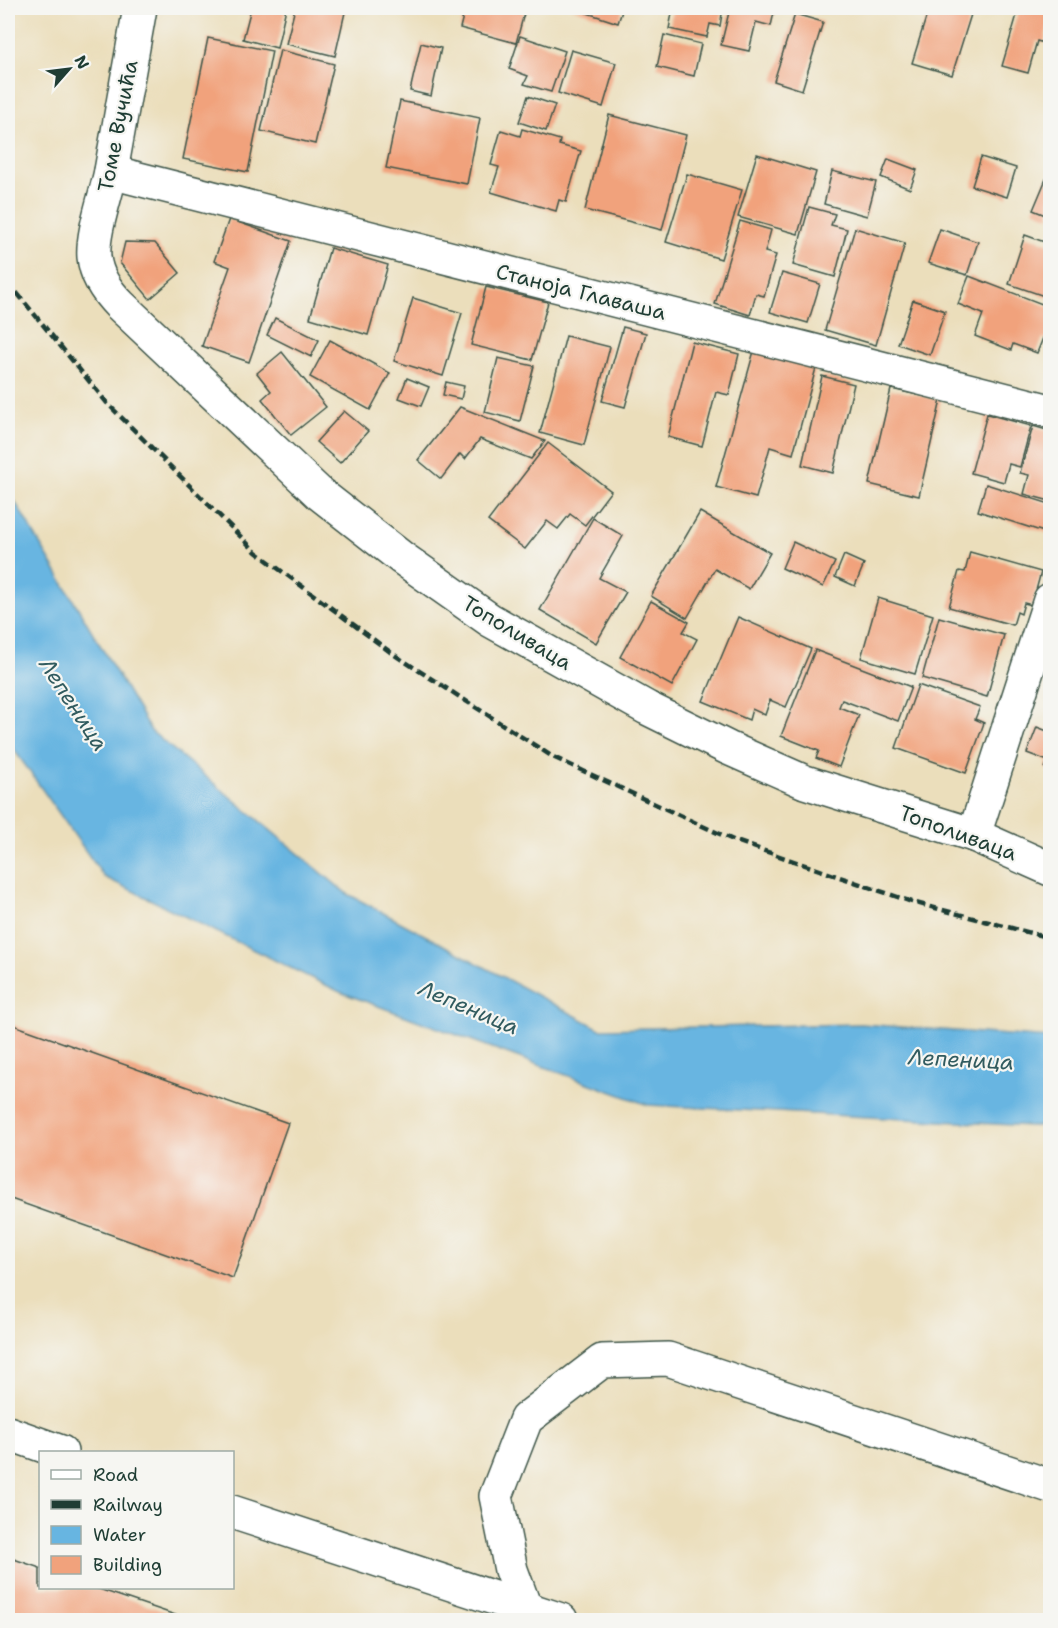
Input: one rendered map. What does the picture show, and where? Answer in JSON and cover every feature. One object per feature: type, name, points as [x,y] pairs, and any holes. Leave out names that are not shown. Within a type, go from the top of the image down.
[{"type":"street","name":"Томе Вучића","points":[[95,243],[111,172],[140,8]]},
{"type":"street","name":"Станоја Главаша","points":[[111,172],[1050,411]]},
{"type":"street","name":"Тополиваца","points":[[95,243],[94,257],[99,274],[107,291],[120,305],[320,494],[402,558],[490,620],[647,708],[761,763],[805,782],[974,835],[1050,868]]},
{"type":"street","points":[[974,835],[1050,600]]},
{"type":"street","points":[[525,1608],[511,1570],[496,1496],[526,1419],[602,1361],[669,1359],[1050,1486]]},
{"type":"street","points":[[8,1433],[58,1451]]},
{"type":"street","points":[[234,1513],[561,1620]]},
{"type":"water","name":"Лепеница","points":[[8,490],[151,731],[346,893],[600,1029],[861,1024],[1050,1038],[1050,1127],[648,1105],[340,992],[104,877],[8,741]]},
{"type":"building","points":[[236,8],[286,8],[277,48],[243,39],[250,12]]},
{"type":"building","points":[[295,8],[346,8],[335,56],[286,44]]},
{"type":"building","points":[[465,8],[525,10],[516,43],[460,28]]},
{"type":"building","points":[[572,8],[623,8],[618,23]]},
{"type":"building","points":[[673,8],[723,8],[720,26],[710,24],[707,37],[669,29]]},
{"type":"building","points":[[730,8],[775,8],[771,26],[756,22],[749,51],[721,45]]},
{"type":"building","points":[[929,8],[973,8],[952,75],[912,63]]},
{"type":"building","points":[[1019,8],[1050,8],[1050,19],[1044,43],[1037,41],[1028,73],[1002,66]]},
{"type":"building","points":[[795,14],[823,22],[802,90],[774,81]]},
{"type":"building","points":[[664,35],[701,44],[694,76],[657,67]]},
{"type":"building","points":[[520,36],[565,51],[551,92],[524,84],[528,76],[509,69]]},
{"type":"building","points":[[208,38],[272,51],[248,172],[183,159]]},
{"type":"building","points":[[421,43],[441,48],[431,96],[410,91]]},
{"type":"building","points":[[280,50],[334,64],[315,144],[261,131]]},
{"type":"building","points":[[571,50],[616,63],[603,107],[558,93]]},
{"type":"building","points":[[528,96],[555,105],[546,131],[519,122]]},
{"type":"building","points":[[400,101],[480,118],[467,184],[386,168]]},
{"type":"building","points":[[609,115],[686,135],[662,230],[585,210]]},
{"type":"building","points":[[522,129],[560,140],[559,145],[581,151],[566,202],[559,200],[556,211],[491,192],[499,167],[491,165],[501,130],[520,136]]},
{"type":"building","points":[[757,154],[816,172],[798,234],[738,217]]},
{"type":"building","points":[[981,157],[1016,168],[1007,197],[972,186]]},
{"type":"building","points":[[888,159],[917,170],[910,189],[881,177]]},
{"type":"building","points":[[832,171],[876,182],[867,216],[824,204]]},
{"type":"building","points":[[687,174],[742,190],[721,259],[666,242]]},
{"type":"building","points":[[1046,179],[1050,181],[1050,217],[1033,210]]},
{"type":"building","points":[[809,207],[835,214],[831,225],[847,229],[835,277],[793,265]]},
{"type":"building","points":[[229,219],[291,241],[249,362],[202,346],[230,267],[214,261]]},
{"type":"building","points":[[740,221],[771,230],[765,252],[776,255],[764,296],[756,294],[750,315],[715,304]]},
{"type":"building","points":[[855,228],[905,243],[876,345],[825,330]]},
{"type":"building","points":[[940,229],[978,242],[967,275],[928,263]]},
{"type":"building","points":[[1025,235],[1050,244],[1050,298],[1009,284]]},
{"type":"building","points":[[125,242],[155,243],[180,273],[150,299],[120,263]]},
{"type":"building","points":[[330,248],[388,265],[368,335],[310,318]]},
{"type":"building","points":[[782,273],[820,284],[808,323],[770,312]]},
{"type":"building","points":[[969,276],[1050,307],[1050,341],[1043,338],[1037,353],[1013,344],[1011,350],[975,336],[983,314],[958,304]]},
{"type":"building","points":[[486,287],[548,302],[532,360],[471,345]]},
{"type":"building","points":[[413,298],[462,313],[443,376],[394,361]]},
{"type":"building","points":[[913,300],[945,311],[930,355],[898,344]]},
{"type":"building","points":[[275,318],[319,340],[311,357],[267,335]]},
{"type":"building","points":[[623,327],[646,333],[625,407],[602,401]]},
{"type":"building","points":[[566,336],[610,347],[584,445],[540,433]]},
{"type":"building","points":[[330,340],[390,373],[370,410],[310,377]]},
{"type":"building","points":[[692,342],[739,354],[729,395],[716,392],[702,446],[668,437]]},
{"type":"building","points":[[754,351],[816,368],[793,454],[770,447],[756,498],[716,487]]},
{"type":"building","points":[[282,352],[326,407],[291,435],[262,399],[271,391],[257,373]]},
{"type":"building","points":[[498,358],[534,366],[520,421],[485,412]]},
{"type":"building","points":[[822,376],[854,384],[833,473],[802,465]]},
{"type":"building","points":[[407,378],[429,387],[421,406],[399,398]]},
{"type":"building","points":[[446,382],[464,386],[461,399],[443,395]]},
{"type":"building","points":[[891,389],[941,400],[919,496],[869,484]]},
{"type":"building","points":[[460,407],[545,441],[531,459],[480,439],[465,459],[460,454],[441,479],[418,460]]},
{"type":"building","points":[[344,411],[368,431],[340,463],[316,442]]},
{"type":"building","points":[[987,414],[1031,426],[1020,467],[1009,464],[1004,482],[971,473]]},
{"type":"building","points":[[1033,426],[1050,431],[1050,501],[1024,494],[1029,475],[1020,473]]},
{"type":"building","points":[[548,443],[611,491],[585,525],[570,514],[558,529],[547,521],[525,549],[488,521]]},
{"type":"building","points":[[986,484],[1050,504],[1050,534],[978,511]]},
{"type":"building","points":[[700,512],[770,553],[749,589],[715,569],[687,618],[651,596]]},
{"type":"building","points":[[593,518],[623,536],[599,578],[626,592],[596,643],[540,610]]},
{"type":"building","points":[[793,542],[835,562],[823,587],[782,568]]},
{"type":"building","points":[[970,552],[1041,572],[1032,605],[1024,603],[1021,614],[1017,612],[1013,625],[949,607],[959,571],[965,572]]},
{"type":"building","points":[[844,555],[864,564],[855,586],[835,577]]},
{"type":"building","points":[[878,598],[933,615],[915,674],[861,658]]},
{"type":"building","points":[[651,601],[689,622],[683,632],[697,639],[672,686],[620,657]]},
{"type":"building","points":[[738,617],[811,649],[786,707],[770,700],[765,715],[752,709],[749,720],[703,701]]},
{"type":"building","points":[[939,617],[1004,635],[987,697],[922,678]]},
{"type":"building","points":[[815,650],[911,687],[898,721],[842,700],[839,707],[859,715],[839,767],[816,758],[819,751],[781,736]]},
{"type":"building","points":[[918,685],[980,707],[975,719],[984,723],[966,773],[896,748]]},
{"type":"building","points":[[1037,727],[1050,732],[1050,770],[1045,768],[1048,761],[1027,753]]},
{"type":"building","points":[[8,1023],[288,1123],[233,1278],[8,1198]]},
{"type":"building","points":[[8,1557],[39,1568],[39,1589],[99,1589],[190,1620],[8,1620]]},
{"type":"railway","points":[[8,282],[107,403],[256,552],[393,654],[553,757],[733,840],[912,902],[1050,938]]}]
